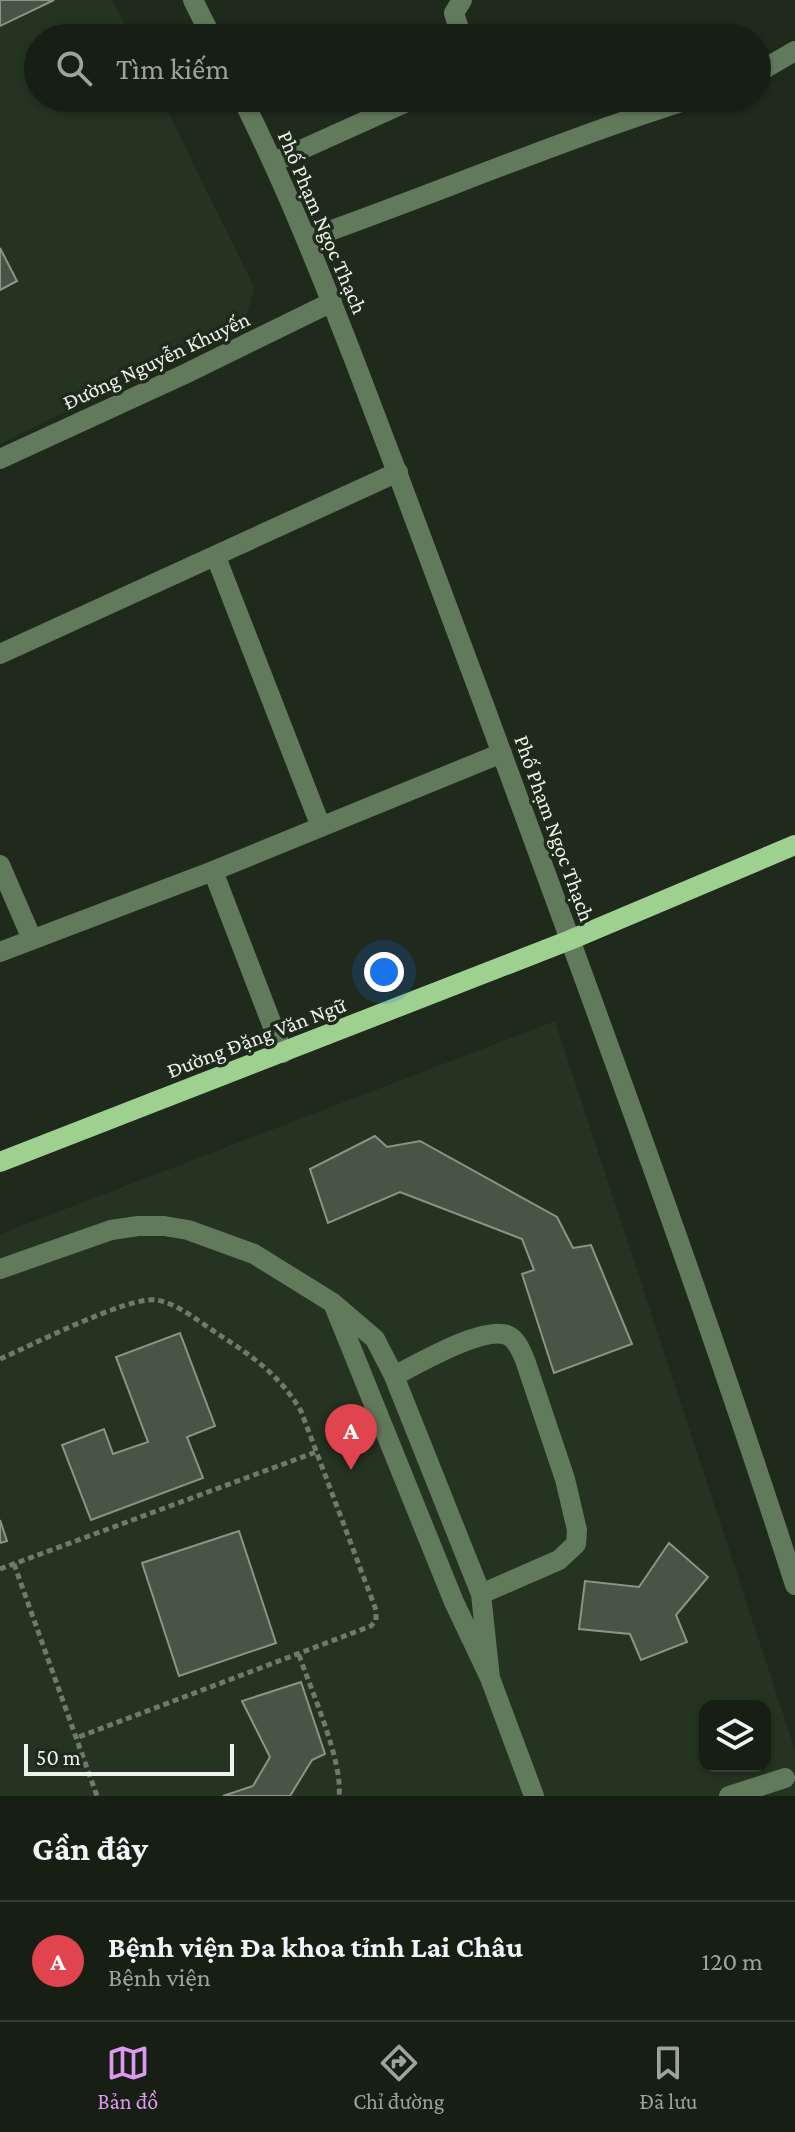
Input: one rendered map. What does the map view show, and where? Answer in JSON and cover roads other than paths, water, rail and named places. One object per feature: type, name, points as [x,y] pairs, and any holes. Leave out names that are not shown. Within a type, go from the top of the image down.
[{"type":"main road","name":"Đường Đặng Văn Ngữ","points":[[0,1162],[570,940],[795,845]]},
{"type":"street","points":[[193,0],[205,24]]},
{"type":"street","points":[[458,24],[454,13],[462,0]]},
{"type":"street","points":[[771,65],[795,51]]},
{"type":"street","name":"Phố Phạm Ngọc Thạch","points":[[249,112],[307,239],[398,472],[570,940],[763,1485],[795,1585]]},
{"type":"street","points":[[274,162],[385,112]]},
{"type":"street","points":[[307,239],[650,112]]},
{"type":"street","name":"Đường Nguyễn Khuyến","points":[[0,459],[332,302]]},
{"type":"street","points":[[0,654],[398,472]]},
{"type":"street","points":[[216,557],[321,827]]},
{"type":"street","points":[[0,952],[213,871],[502,753]]},
{"type":"street","points":[[0,865],[32,939]]},
{"type":"street","points":[[213,871],[283,1053]]},
{"type":"street","points":[[0,1269],[111,1230],[164,1226],[188,1230],[254,1254],[333,1303],[375,1339],[394,1376],[481,1594],[490,1678]]},
{"type":"street","points":[[333,1303],[454,1602],[490,1678],[534,1796]]},
{"type":"street","points":[[394,1376],[459,1345],[495,1334],[508,1335],[517,1342],[525,1360],[565,1479],[577,1530],[576,1544],[559,1560],[481,1594]]},
{"type":"street","points":[[729,1796],[785,1778]]},
{"type":"place","name":"Bệnh viện Đa khoa tỉnh Lai Châu","points":[[351,1470]]}]
